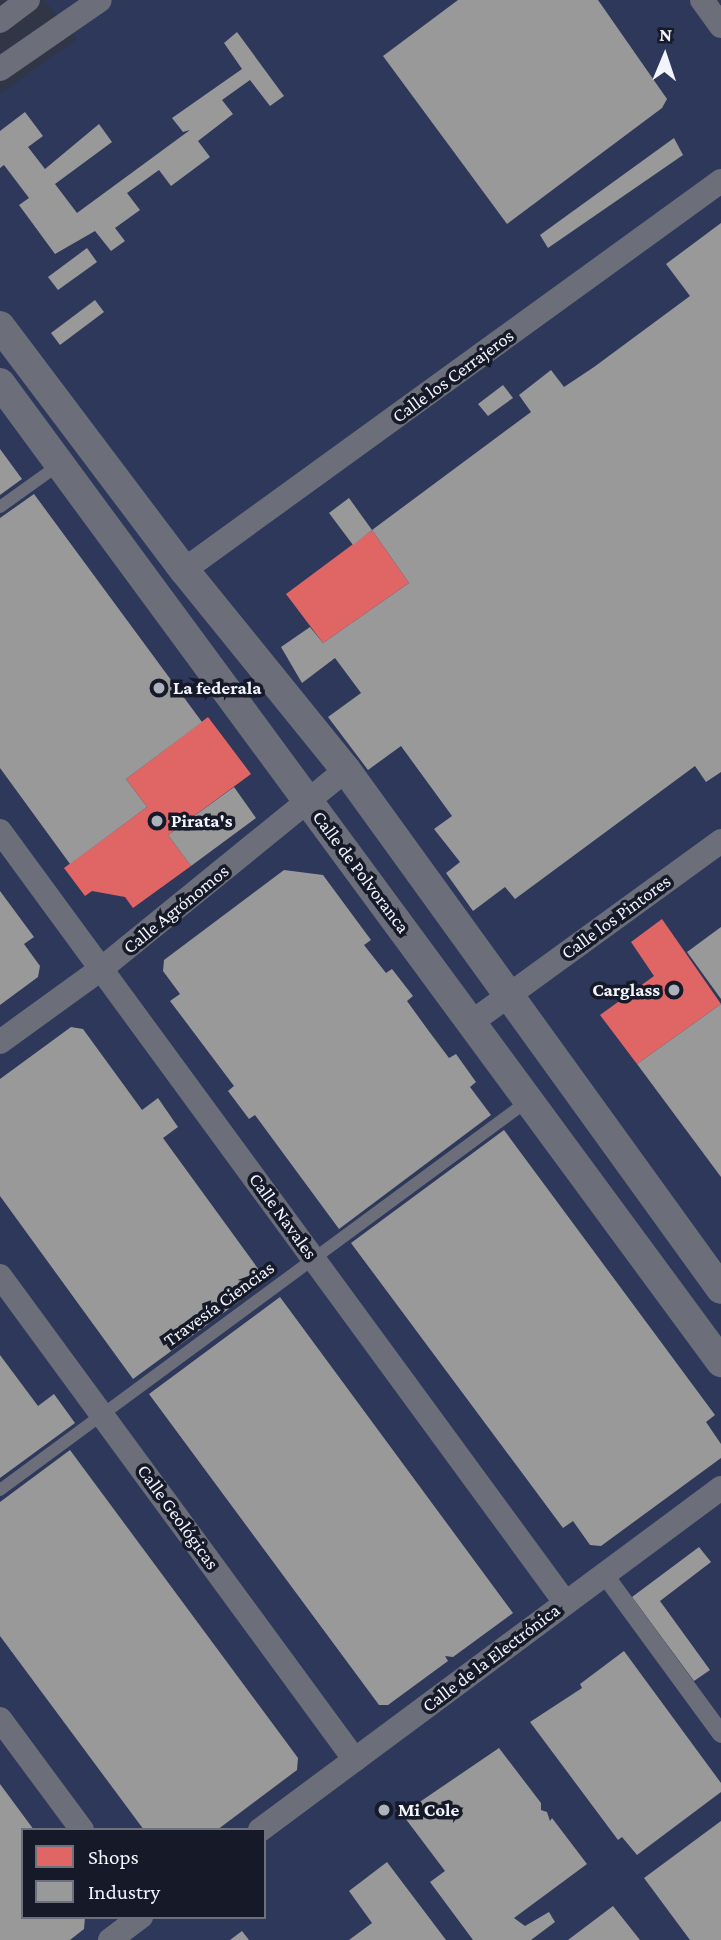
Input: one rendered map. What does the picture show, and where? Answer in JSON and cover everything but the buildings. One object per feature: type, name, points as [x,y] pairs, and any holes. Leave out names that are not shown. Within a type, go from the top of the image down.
[{"type":"street","points":[[0,21],[28,0]]},
{"type":"street","points":[[0,69],[100,0]]},
{"type":"street","points":[[702,0],[721,26]]},
{"type":"street","name":"Calle los Cerrajeros","points":[[184,570],[721,181]]},
{"type":"street","points":[[0,326],[184,570],[346,770],[511,994],[721,1289]]},
{"type":"street","name":"Calle de Polvoranca","points":[[0,383],[721,1362]]},
{"type":"street","name":"Calle Agrónomos","points":[[0,1042],[101,969],[310,803],[346,770]]},
{"type":"street","name":"Calle Navales","points":[[0,831],[565,1602]]},
{"type":"street","name":"Calle los Pintores","points":[[472,1022],[721,841]]},
{"type":"street","name":"Calle Geológicas","points":[[0,1276],[355,1760]]},
{"type":"street","name":"Calle de la Electrónica","points":[[263,1828],[721,1488]]},
{"type":"street","points":[[604,1574],[721,1734]]},
{"type":"street","points":[[0,1719],[81,1828]]},
{"type":"street","points":[[110,1940],[138,1919]]},
{"type":"lane","points":[[0,507],[60,463]]},
{"type":"lane","name":"Travesía Ciencias","points":[[0,1490],[530,1100]]},
{"type":"shaded area","points":[[44,0],[721,0],[721,1940],[0,1940],[0,94],[77,39]]},
{"type":"place","name":"La federala","points":[[159,688]]},
{"type":"place","name":"Pirata's","points":[[157,821]]},
{"type":"place","name":"Carglass","points":[[674,990]]},
{"type":"place","name":"Mi Cole","points":[[384,1810]]}]
